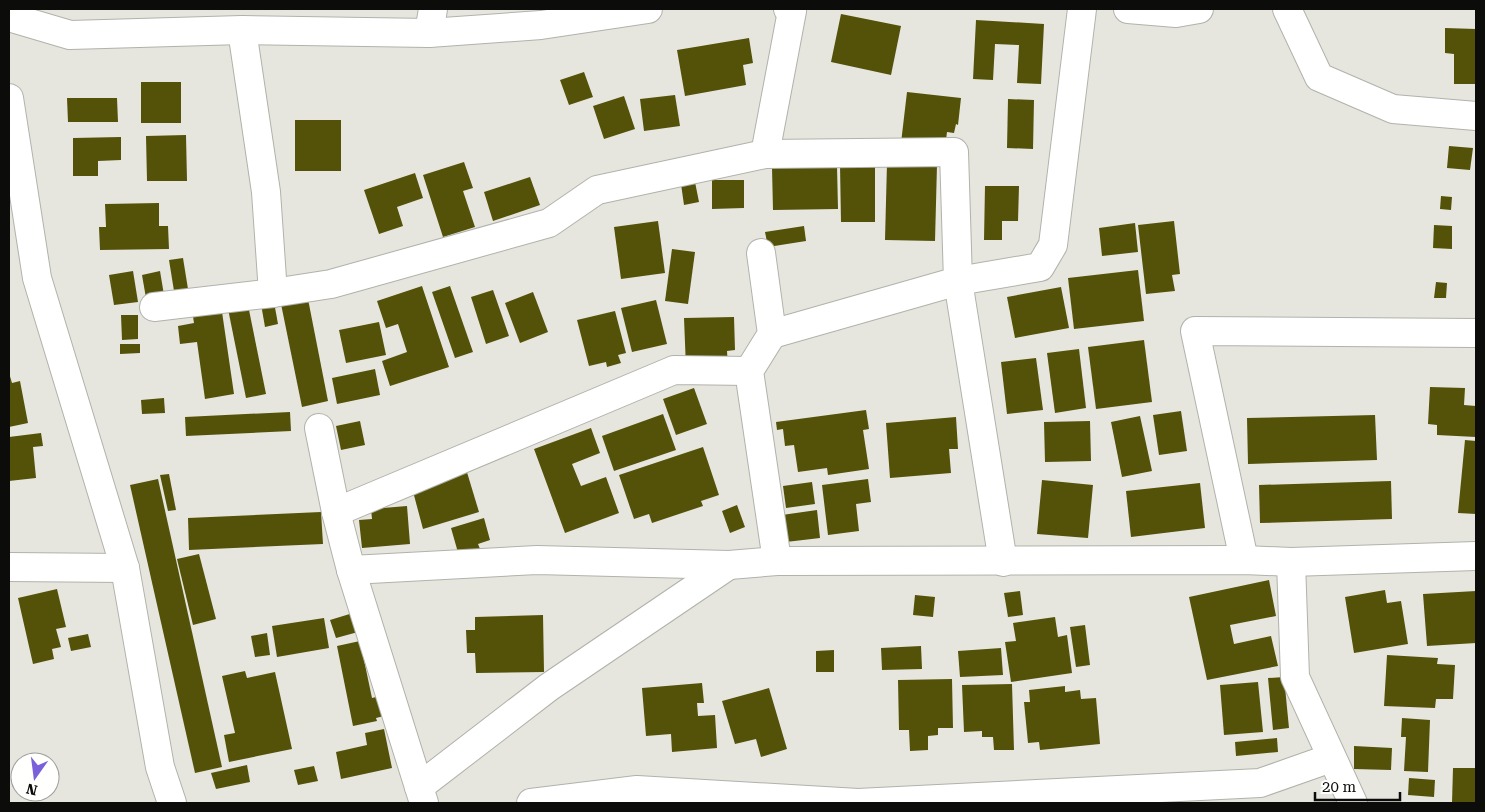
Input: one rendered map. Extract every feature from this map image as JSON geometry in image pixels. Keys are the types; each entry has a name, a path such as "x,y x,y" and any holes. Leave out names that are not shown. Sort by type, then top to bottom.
{"street":[{"path":"9,17 70,35 242,30 431,21 541,25 648,9"},
{"path":"765,154 791,9"},
{"path":"772,334 958,281 1040,267 1053,245 1082,9"},
{"path":"1128,9 1176,12 1199,9"},
{"path":"1287,9 1319,77 1393,109 1476,116"},
{"path":"242,30 266,192 273,293"},
{"path":"9,98 37,278 126,568 160,767 172,803"},
{"path":"154,306 273,293 331,284 550,223 597,190 765,154 954,152 958,281 1003,562"},
{"path":"761,253 772,334 749,371 777,561"},
{"path":"1244,560 1195,331 1476,333"},
{"path":"336,512 674,370 749,371"},
{"path":"319,428 336,512 351,570 421,795 549,687 730,565"},
{"path":"351,570 538,560 730,565 777,561 1244,560 1291,562 1476,556"},
{"path":"1291,562 1295,677 1353,803"},
{"path":"9,567 126,568"},
{"path":"531,803 637,790 858,802 1162,796 1260,783 1331,758"}],"building":[{"path":"841,14 901,26 891,75 831,62"},
{"path":"976,20 1044,24 1041,84 1017,83 1019,45 995,44 993,80 973,79"},
{"path":"1445,28 1476,29 1476,84 1454,84 1454,54 1445,53"},
{"path":"749,38 753,63 743,65 746,85 685,96 677,50"},
{"path":"584,72 593,97 569,105 560,80"},
{"path":"141,82 181,82 181,123 141,123"},
{"path":"907,92 961,98 958,125 956,124 954,133 947,132 945,148 901,143"},
{"path":"675,95 680,126 644,131 640,99"},
{"path":"624,96 635,129 604,139 593,106"},
{"path":"67,98 117,98 118,122 68,122"},
{"path":"1008,99 1034,100 1033,149 1007,148"},
{"path":"295,120 341,120 341,171 295,171"},
{"path":"186,135 187,181 147,181 146,136"},
{"path":"121,137 121,160 98,161 98,176 73,176 73,138"},
{"path":"1449,146 1473,148 1470,170 1447,168"},
{"path":"464,162 473,188 463,191 475,227 443,237 423,175"},
{"path":"887,163 937,165 935,241 885,240"},
{"path":"840,165 875,165 875,222 841,222"},
{"path":"837,166 838,209 773,210 772,168"},
{"path":"415,173 423,198 397,207 403,226 379,234 364,190"},
{"path":"530,177 540,205 493,221 484,192"},
{"path":"712,180 744,180 744,208 712,209"},
{"path":"695,182 699,202 684,205 681,184"},
{"path":"985,186 1019,186 1018,221 1002,221 1002,240 984,240"},
{"path":"1441,196 1452,197 1451,210 1440,209"},
{"path":"159,203 159,226 168,226 169,249 100,250 99,227 106,227 105,204"},
{"path":"658,221 665,273 621,279 614,227"},
{"path":"1174,221 1180,274 1172,275 1175,291 1146,294 1138,225"},
{"path":"1135,223 1138,252 1102,256 1099,228"},
{"path":"1434,225 1452,226 1452,249 1433,248"},
{"path":"804,226 806,241 768,247 765,232"},
{"path":"672,249 695,252 688,304 665,301"},
{"path":"183,258 188,289 174,291 169,260"},
{"path":"1138,270 1144,321 1074,329 1068,278"},
{"path":"133,271 138,302 114,305 109,275"},
{"path":"160,271 164,295 146,298 142,275"},
{"path":"1436,282 1447,283 1446,298 1434,298"},
{"path":"422,286 449,367 390,386 382,361 407,352 398,324 386,328 377,301"},
{"path":"450,286 473,352 455,358 432,292"},
{"path":"1061,287 1069,328 1015,338 1007,297"},
{"path":"493,290 509,336 486,344 471,297"},
{"path":"533,292 548,332 520,343 505,303"},
{"path":"307,294 328,401 302,407 280,299"},
{"path":"247,300 266,394 246,398 227,304"},
{"path":"656,300 667,344 632,352 621,308"},
{"path":"274,302 278,324 265,327 261,304"},
{"path":"221,305 234,394 205,399 197,342 180,344 178,326 194,323 192,310"},
{"path":"615,311 626,353 618,355 621,363 607,367 606,362 589,366 577,320"},
{"path":"121,315 138,315 138,339 122,340"},
{"path":"734,317 735,350 727,351 728,367 686,368 684,318"},
{"path":"379,322 386,355 346,363 339,330"},
{"path":"1144,340 1152,402 1096,409 1088,347"},
{"path":"120,344 140,344 140,353 120,354"},
{"path":"1079,349 1086,408 1055,413 1047,353"},
{"path":"1036,358 1043,410 1007,414 1001,362"},
{"path":"375,369 380,395 337,404 332,378"},
{"path":"9,373 12,383 20,381 28,423 9,427"},
{"path":"1430,387 1465,388 1464,405 1476,406 1476,437 1437,435 1437,425 1428,424"},
{"path":"694,388 707,424 676,435 663,399"},
{"path":"164,398 165,413 142,414 141,400"},
{"path":"866,410 869,429 863,430 869,469 828,475 827,468 798,472 794,445 785,446 783,429 777,430 776,422"},
{"path":"1181,411 1187,451 1159,455 1153,415"},
{"path":"290,412 291,431 186,436 185,417"},
{"path":"663,414 676,450 614,471 602,436"},
{"path":"1375,415 1377,460 1248,464 1247,418"},
{"path":"1140,416 1152,471 1122,477 1111,422"},
{"path":"956,417 958,449 949,449 951,473 890,478 886,423"},
{"path":"360,421 365,445 341,450 336,426"},
{"path":"1090,421 1091,461 1045,462 1044,422"},
{"path":"591,428 600,453 572,464 581,486 606,477 619,513 565,533 534,449"},
{"path":"41,433 43,446 33,447 36,478 9,481 9,437"},
{"path":"1465,440 1476,441 1476,514 1458,513"},
{"path":"703,447 719,495 701,501 703,506 652,523 649,514 634,519 619,475"},
{"path":"466,469 479,512 423,529 411,484"},
{"path":"169,474 176,510 168,511 160,475"},
{"path":"158,479 222,767 195,773 130,485"},
{"path":"868,479 871,502 856,504 859,531 828,535 822,485"},
{"path":"1042,480 1093,485 1088,538 1037,534"},
{"path":"1391,481 1392,519 1260,523 1259,485"},
{"path":"812,482 815,504 786,508 783,486"},
{"path":"1200,483 1205,528 1131,537 1126,491"},
{"path":"737,505 745,527 730,533 722,511"},
{"path":"407,506 410,544 362,548 359,520 372,519 371,509"},
{"path":"817,510 820,538 786,542 782,515"},
{"path":"321,512 323,544 189,550 188,518"},
{"path":"484,518 490,540 478,544 480,549 459,556 451,528"},
{"path":"199,554 216,619 193,625 177,559"},
{"path":"1269,580 1276,616 1230,625 1234,644 1271,636 1278,666 1207,680 1189,597"},
{"path":"57,589 66,627 56,629 61,647 52,649 54,659 33,664 18,598"},
{"path":"1385,590 1387,603 1401,601 1408,644 1354,653 1345,597"},
{"path":"1020,591 1023,615 1008,617 1004,593"},
{"path":"1476,591 1476,643 1427,646 1423,594"},
{"path":"915,595 935,597 933,617 913,615"},
{"path":"353,613 358,632 336,638 330,620"},
{"path":"543,615 544,672 476,673 475,653 467,653 466,630 475,630 475,617"},
{"path":"1055,617 1058,637 1067,635 1072,673 1011,682 1005,642 1016,641 1013,623"},
{"path":"324,618 329,648 277,657 272,626"},
{"path":"1085,625 1090,665 1076,667 1070,627"},
{"path":"267,633 270,655 255,657 251,636"},
{"path":"88,634 91,647 71,651 68,638"},
{"path":"360,641 372,698 380,696 384,716 376,718 377,721 353,726 337,646"},
{"path":"921,646 922,669 882,670 881,648"},
{"path":"1001,648 1003,675 960,677 958,651"},
{"path":"834,650 834,672 816,672 816,651"},
{"path":"1387,655 1438,658 1437,664 1455,665 1453,699 1436,699 1435,708 1384,706"},
{"path":"245,671 247,678 275,672 292,749 229,762 224,735 235,733 222,676"},
{"path":"1284,677 1289,728 1273,730 1268,678"},
{"path":"952,679 953,728 938,728 938,735 928,736 928,750 910,751 909,730 899,730 898,680"},
{"path":"1258,682 1263,732 1224,735 1220,685"},
{"path":"702,683 704,703 697,703 698,716 715,715 717,748 672,752 671,734 646,736 642,688"},
{"path":"1012,684 1014,750 994,750 993,737 982,737 982,731 964,732 962,685"},
{"path":"1065,686 1065,692 1080,690 1081,699 1096,698 1100,744 1040,750 1039,742 1028,743 1024,702 1030,702 1029,690"},
{"path":"769,688 787,749 761,757 756,739 735,744 722,701"},
{"path":"1402,718 1430,720 1428,772 1404,771 1406,737 1401,737"},
{"path":"384,729 392,768 341,779 336,752 367,745 365,733"},
{"path":"1277,738 1278,752 1236,756 1235,742"},
{"path":"1354,746 1392,748 1391,770 1354,769"},
{"path":"247,765 250,782 216,789 211,773"},
{"path":"314,766 318,781 298,785 294,770"},
{"path":"1453,768 1476,768 1476,803 1452,803"},
{"path":"1409,778 1435,780 1434,797 1408,795"}]}
